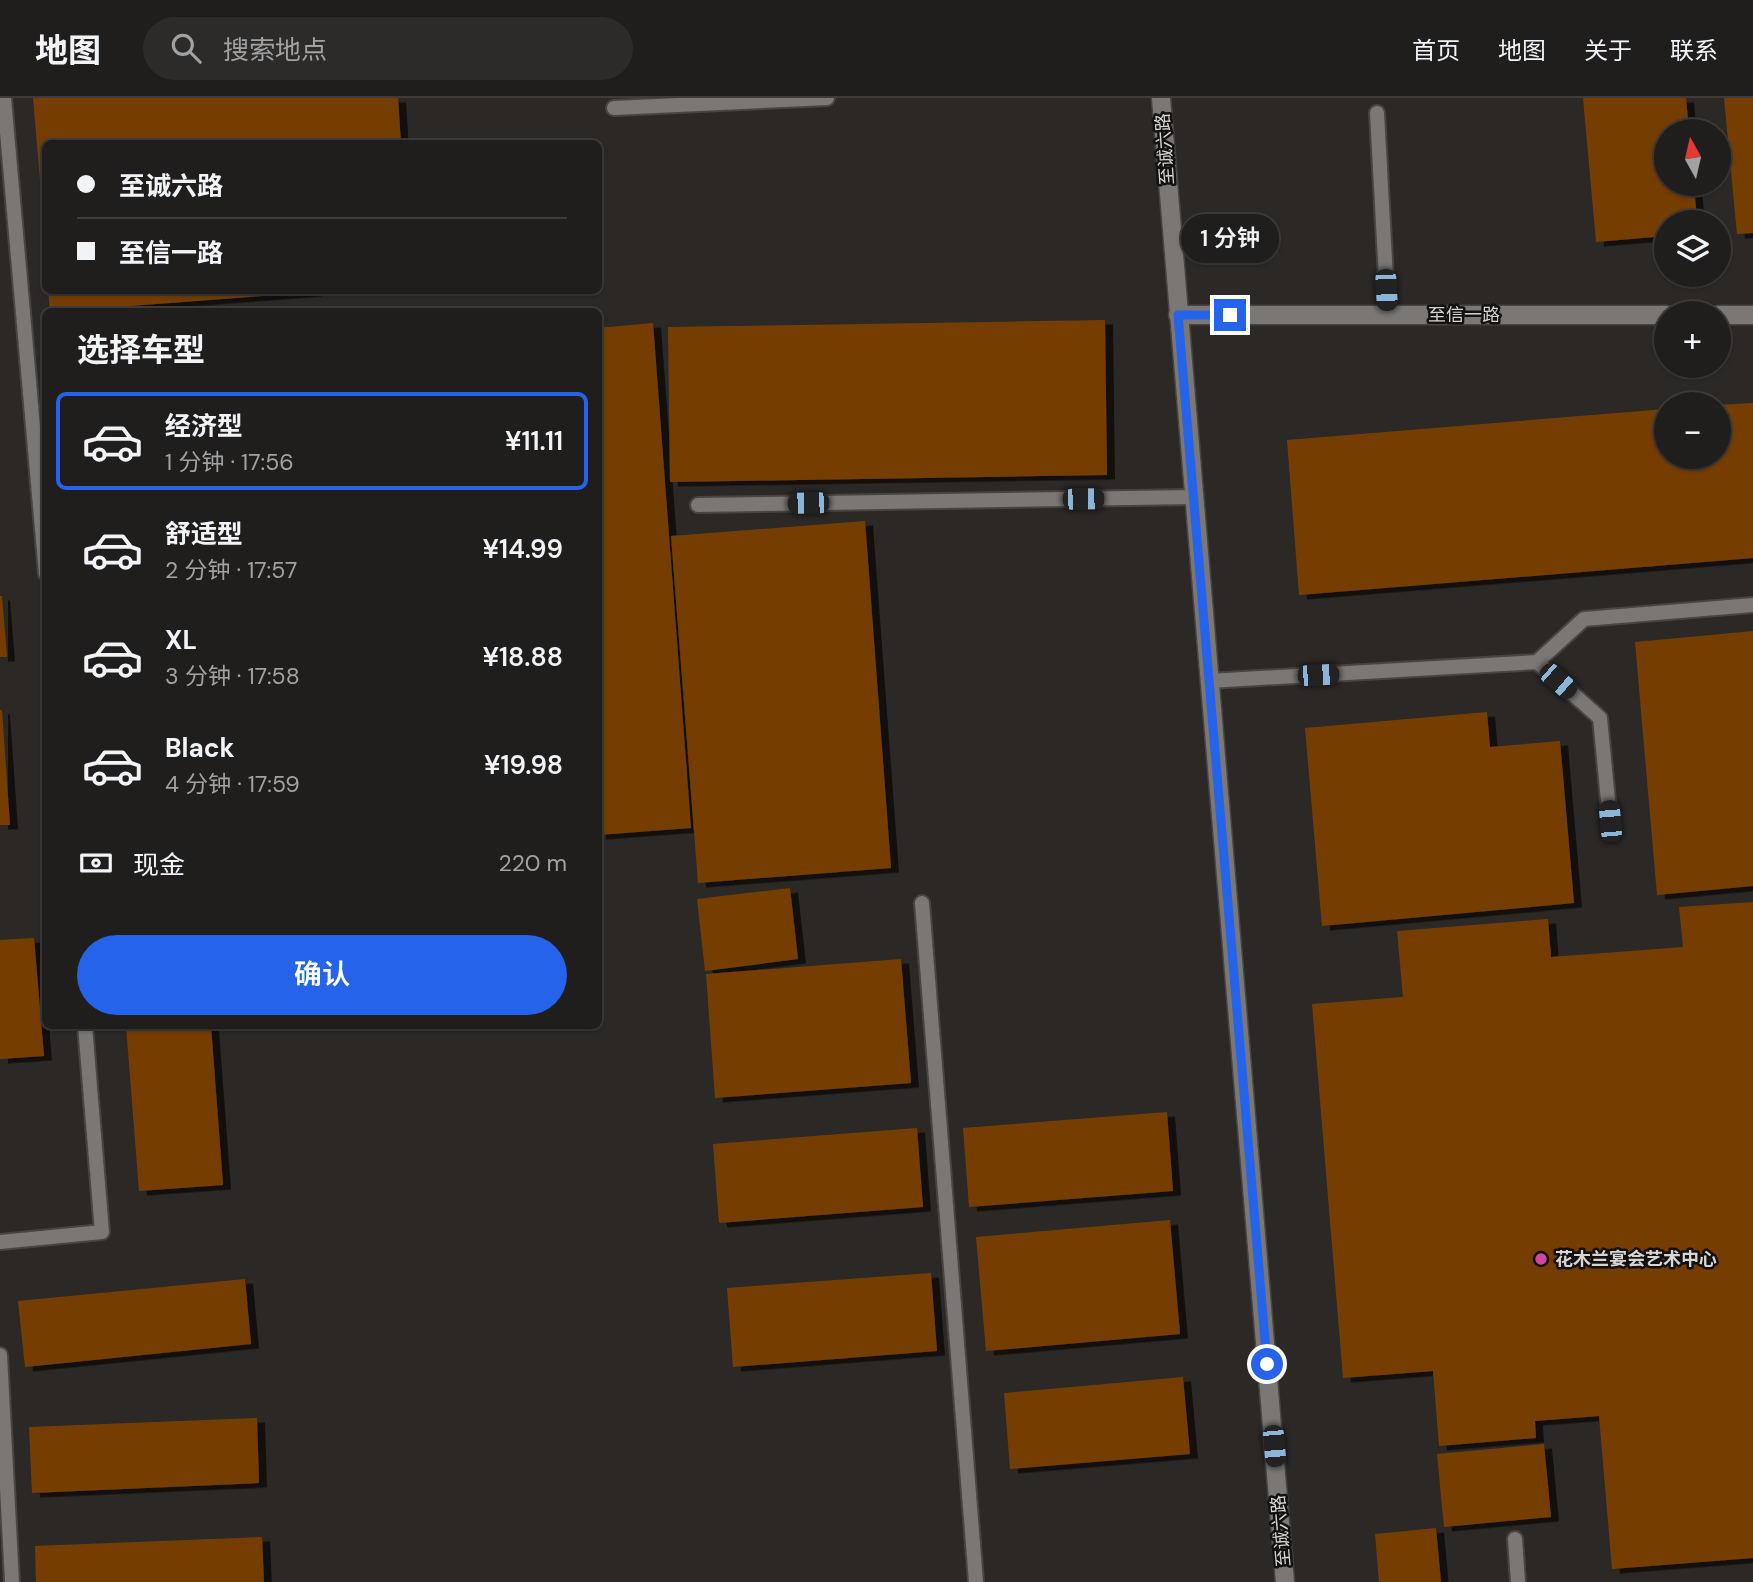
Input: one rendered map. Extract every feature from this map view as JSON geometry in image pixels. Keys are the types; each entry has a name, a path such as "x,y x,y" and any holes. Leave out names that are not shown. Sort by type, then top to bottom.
{"main road":[{"name":"至诚六路","path":"1161,98 1285,1582"},
{"name":"至信一路","path":"1178,315 1654,315"},
{"path":"1731,315 1753,315"}],"lane":[{"path":"4,98 42,529"},
{"path":"614,108 827,98"},
{"path":"1377,113 1388,315"},
{"path":"698,505 1193,497"},
{"path":"1209,681 1537,662 1584,619 1753,605"},
{"path":"1537,662 1600,718 1610,821"},
{"path":"922,903 976,1582"},
{"path":"0,1242 103,1232 85,1029"},
{"path":"0,1354 12,1582"},
{"path":"1515,1539 1518,1582"}],"building":[{"path":"33,98 398,98 401,140 42,140 42,204"},
{"path":"1583,98 1686,98 1688,119 1654,119 1654,196 1695,196 1696,210 1654,210 1654,237 1596,242"},
{"path":"1724,98 1753,98 1753,233 1737,234 1731,171 1731,119 1726,119"},
{"path":"48,294 288,294 103,308 50,308"},
{"path":"1105,320 1107,475 670,482 668,327"},
{"path":"653,323 691,828 602,835 602,328"},
{"path":"1753,403 1753,558 1299,595 1287,440 1654,410 1654,469 1731,469 1731,404"},
{"path":"865,521 891,868 698,883 671,536"},
{"path":"2,596 7,657 0,657"},
{"path":"1753,631 1753,886 1657,895 1635,642"},
{"path":"2,710 10,825 0,825"},
{"path":"1487,712 1490,747 1560,741 1574,903 1322,926 1305,728"},
{"path":"790,888 798,959 705,971 697,899"},
{"name":"花木兰宴会艺术中心","path":"1753,902 1753,1558 1612,1569 1599,1416 1535,1421 1536,1438 1439,1446 1433,1371 1343,1378 1312,1004 1403,997 1397,931 1548,919 1551,957 1683,947 1679,907"},
{"path":"34,938 44,1056 0,1059 0,940"},
{"path":"901,959 911,1083 715,1098 706,974"},
{"path":"126,1029 211,1029 223,1185 139,1191"},
{"path":"1167,1112 1173,1191 969,1207 963,1128"},
{"path":"917,1128 923,1207 719,1223 713,1144"},
{"path":"1170,1220 1180,1334 986,1351 976,1237"},
{"path":"931,1273 937,1351 733,1367 727,1288"},
{"path":"245,1279 251,1344 25,1367 18,1301"},
{"path":"1183,1377 1190,1454 1010,1469 1004,1393"},
{"path":"257,1418 259,1483 32,1493 29,1427"},
{"path":"1544,1444 1551,1517 1444,1527 1437,1454"},
{"path":"1436,1528 1441,1582 1379,1582 1375,1534"},
{"path":"262,1537 264,1582 36,1582 35,1546"}],"place":[{"name":"花木兰宴会艺术中心","path":"1541,1259"}],"route":[{"path":"1230,315 1178,315 1267,1364"}]}
